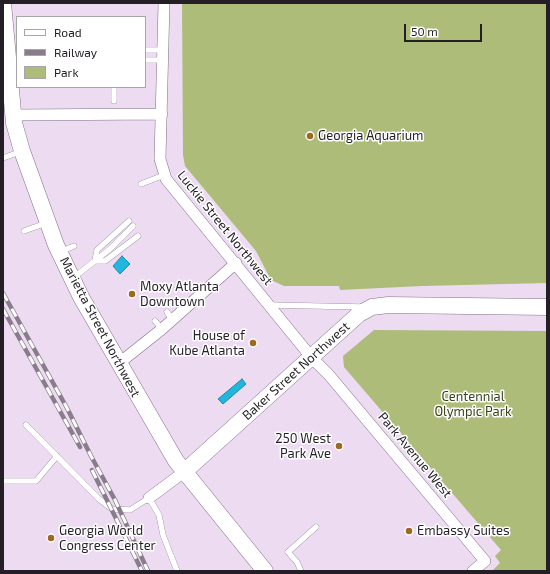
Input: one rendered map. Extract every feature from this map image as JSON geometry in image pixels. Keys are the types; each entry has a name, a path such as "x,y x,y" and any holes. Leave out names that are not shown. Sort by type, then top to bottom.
{"main road":[{"name":"Marietta Street Northwest","path":"3,3 5,50 13,115 22,151 48,222 67,249 72,278 118,364 184,472 265,571"},
{"name":"Baker Street Northwest","path":"184,472 359,314 372,308 388,305 547,307"}],"street":[{"name":"Luckie Street Northwest","path":"164,3 160,159 164,175 172,188 270,304 312,358"},
{"path":"13,115 162,114"},
{"path":"118,364 158,325 236,263"},
{"name":"Park Avenue West","path":"312,358 329,375 485,561 473,571"},
{"name":"Baker Street Northwest","path":"149,498 184,472"}],"lane":[{"path":"146,50 163,55"},
{"path":"146,60 163,55"},
{"path":"114,88 114,101"},
{"path":"3,158 22,151"},
{"path":"141,184 164,175"},
{"path":"95,261 97,250 129,221"},
{"path":"24,231 48,222"},
{"path":"116,247 134,226"},
{"path":"72,278 116,247 138,236"},
{"path":"270,304 372,308"},
{"path":"26,425 99,499 112,509 130,510 149,498 159,515 163,535 177,571"},
{"path":"3,481 36,481 58,456"},
{"path":"301,571 288,552 316,527"}],"green space":[{"name":"Georgia Aquarium","path":"182,3 547,3 547,283 422,286 340,290 339,286 284,286 271,280 256,251 185,166 183,155"},
{"name":"Centennial Olympic Park","path":"374,330 547,331 547,571 492,571 500,563 495,556 501,550 344,367 343,356"}],"water":[{"path":"122,256 130,264 120,274 113,266"},
{"path":"242,379 246,384 223,404 218,399"}],"railway":[{"path":"3,293 67,408 115,500 148,571"},
{"path":"3,309 80,447"},
{"path":"92,470 142,571"}],"place":[{"name":"Georgia Aquarium","path":"310,136"},
{"name":"Moxy Atlanta Downtown","path":"132,294"},
{"name":"House of Kube Atlanta","path":"253,343"},
{"name":"250 West Park Ave","path":"339,446"},
{"name":"Embassy Suites","path":"409,531"},
{"name":"Georgia World Congress Center","path":"51,538"}]}
